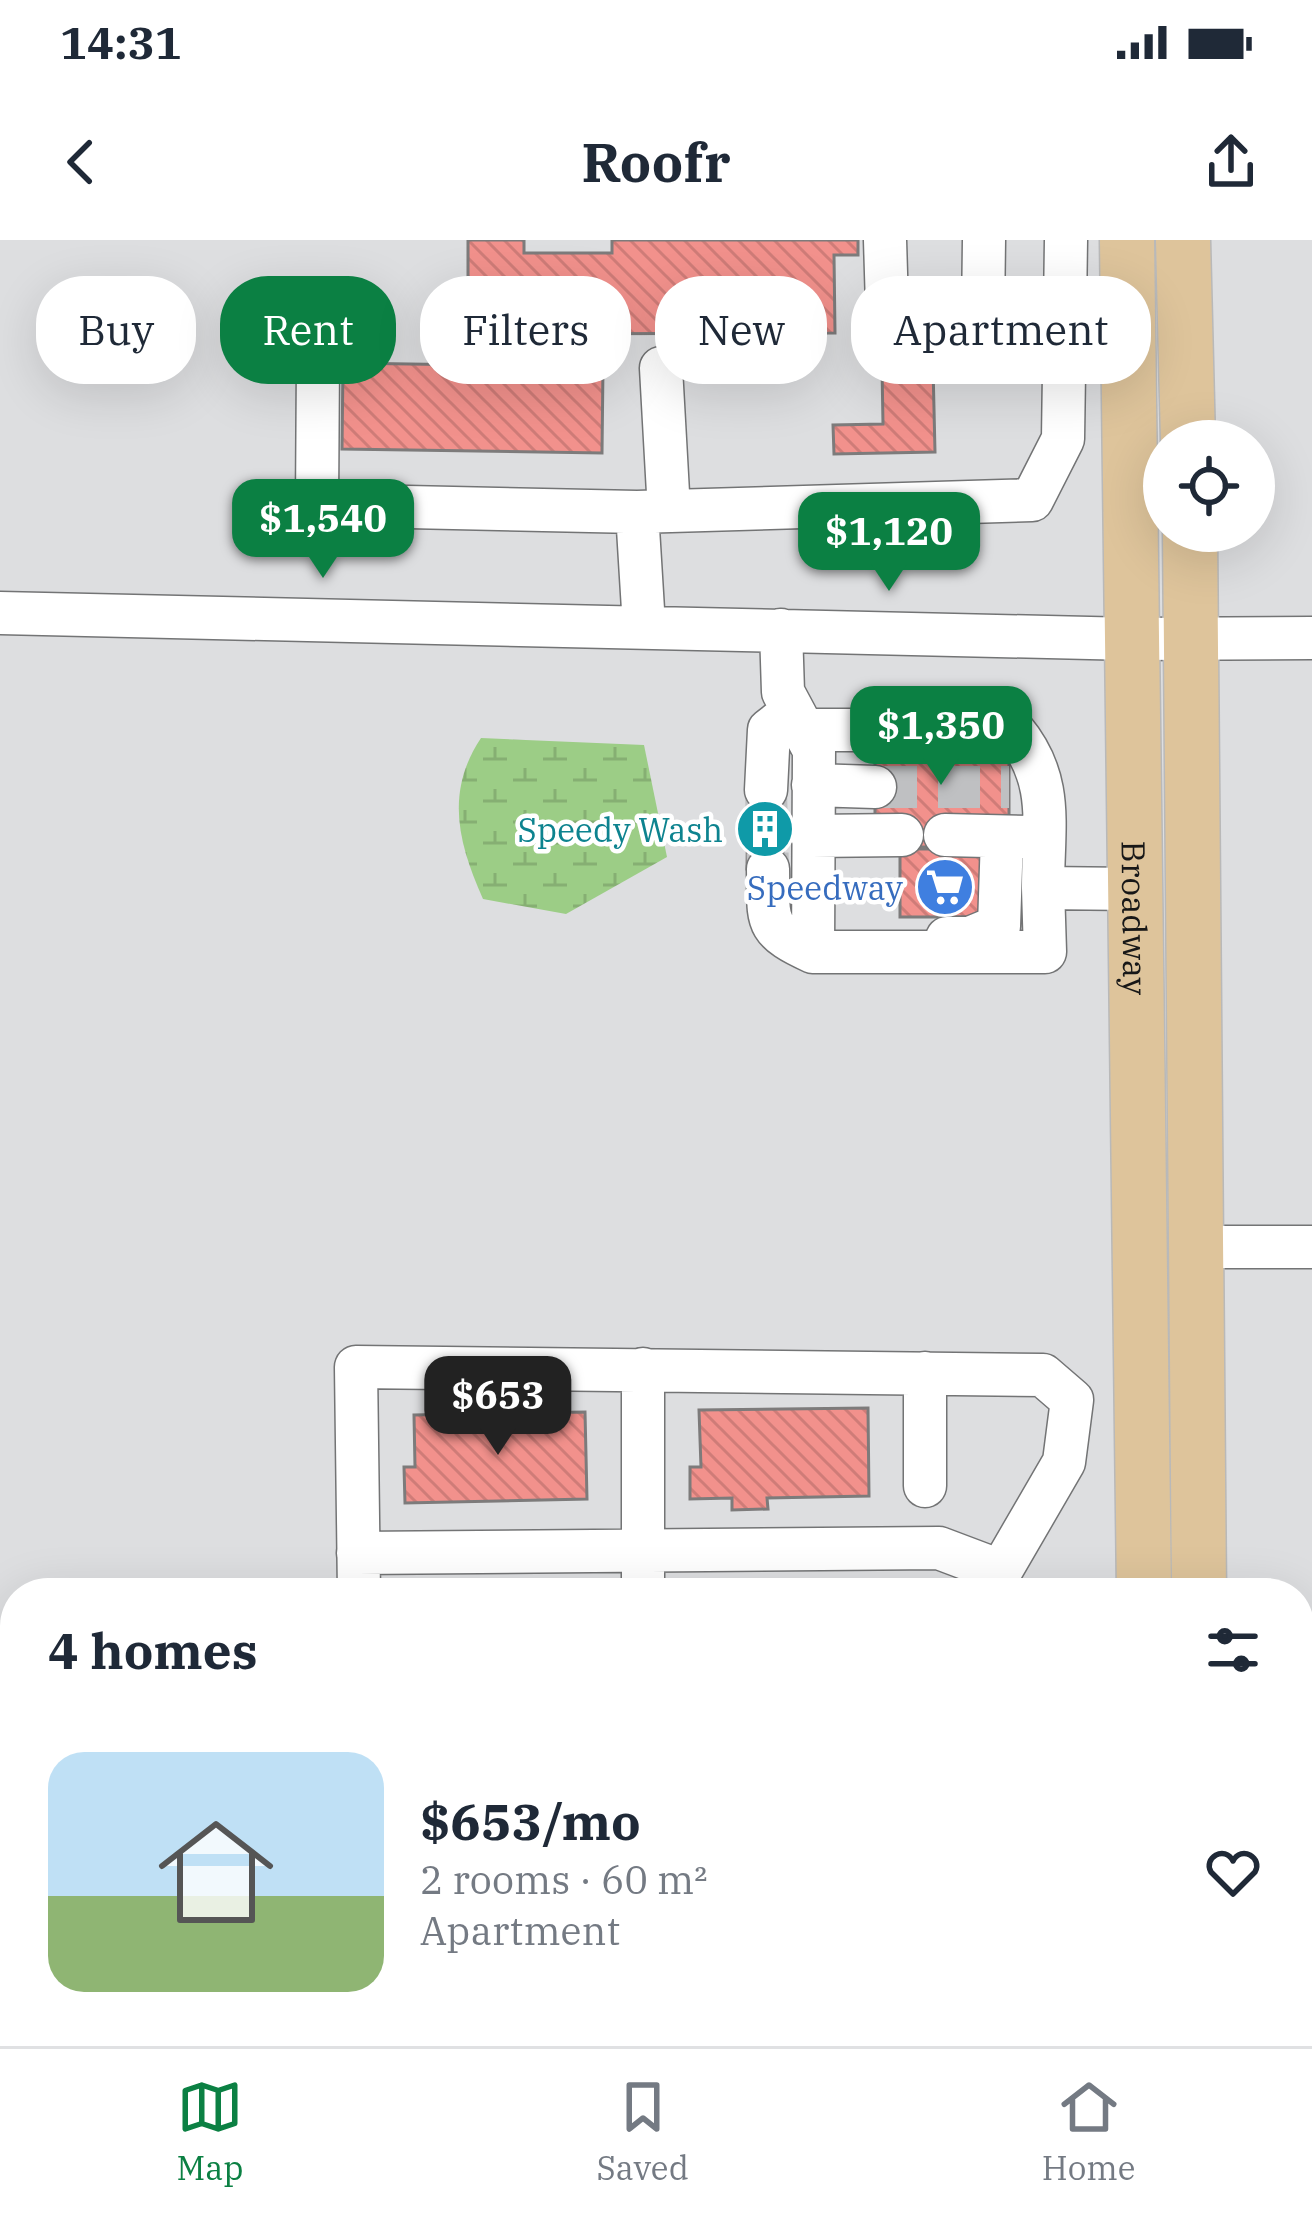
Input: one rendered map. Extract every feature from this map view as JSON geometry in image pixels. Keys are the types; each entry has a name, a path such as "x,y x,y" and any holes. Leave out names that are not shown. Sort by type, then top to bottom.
{"main road":[{"name":"Broadway","path":"1127,240 1144,1578"},
{"path":"1183,240 1187,420"},
{"name":"Broadway","path":"1190,552 1198,1578"}],"street":[{"path":"885,240 886,276"},
{"path":"983,276 984,240"},
{"path":"318,384 317,505 653,511 1032,500 1063,439 1066,240"},
{"path":"644,626 660,384"},
{"path":"0,614 1132,639 1312,638"},
{"path":"781,630 783,692 814,750 813,952"},
{"path":"766,790 769,730 798,721 1013,730 1032,750 1023,837 999,926 970,938 887,936 868,952"},
{"path":"813,785 875,787"},
{"path":"812,836 902,835"},
{"path":"945,835 1023,837"},
{"path":"768,869 769,925 778,937 813,952 1045,952 1043,888 1023,837"},
{"path":"1043,888 1135,889"},
{"path":"1196,1247 1312,1246"},
{"path":"988,1578 939,1548 643,1549 359,1573 356,1367 1043,1375 1072,1400 1064,1462 996,1578"},
{"path":"643,1369 643,1578"},
{"path":"926,1373 926,1486"}],"green space":[{"path":"481,738 644,745 667,857 566,914 483,899 467,858 459,818 463,778"}],"building":[{"path":"468,240 524,240 524,253 612,253 612,240 858,240 858,255 834,255 835,333 827,333 827,276 655,276 655,333 631,334 631,276 468,276"},
{"path":"396,364 420,364 420,384 603,384 602,453 342,449 343,384 396,384"},
{"path":"882,384 933,384 935,452 834,454 833,425 883,424"},
{"name":"Speedway","path":"1009,735 1009,818 945,849 902,849 875,818 875,736"},
{"name":"Speedy Wash","path":"748,790 783,790 783,869 747,869"},
{"name":"Speedway","path":"900,847 984,847 990,917 900,917"},
{"path":"868,1408 869,1496 767,1498 768,1509 732,1510 732,1498 690,1499 690,1467 701,1467 699,1410"},
{"path":"585,1412 587,1499 405,1503 404,1467 415,1467 414,1415"}],"tunnel":[{"path":"875,787 1009,787"},
{"path":"766,790 768,869"}],"place":[{"name":"Speedy Wash","path":"765,829"},
{"name":"Speedway","path":"945,887"}]}
